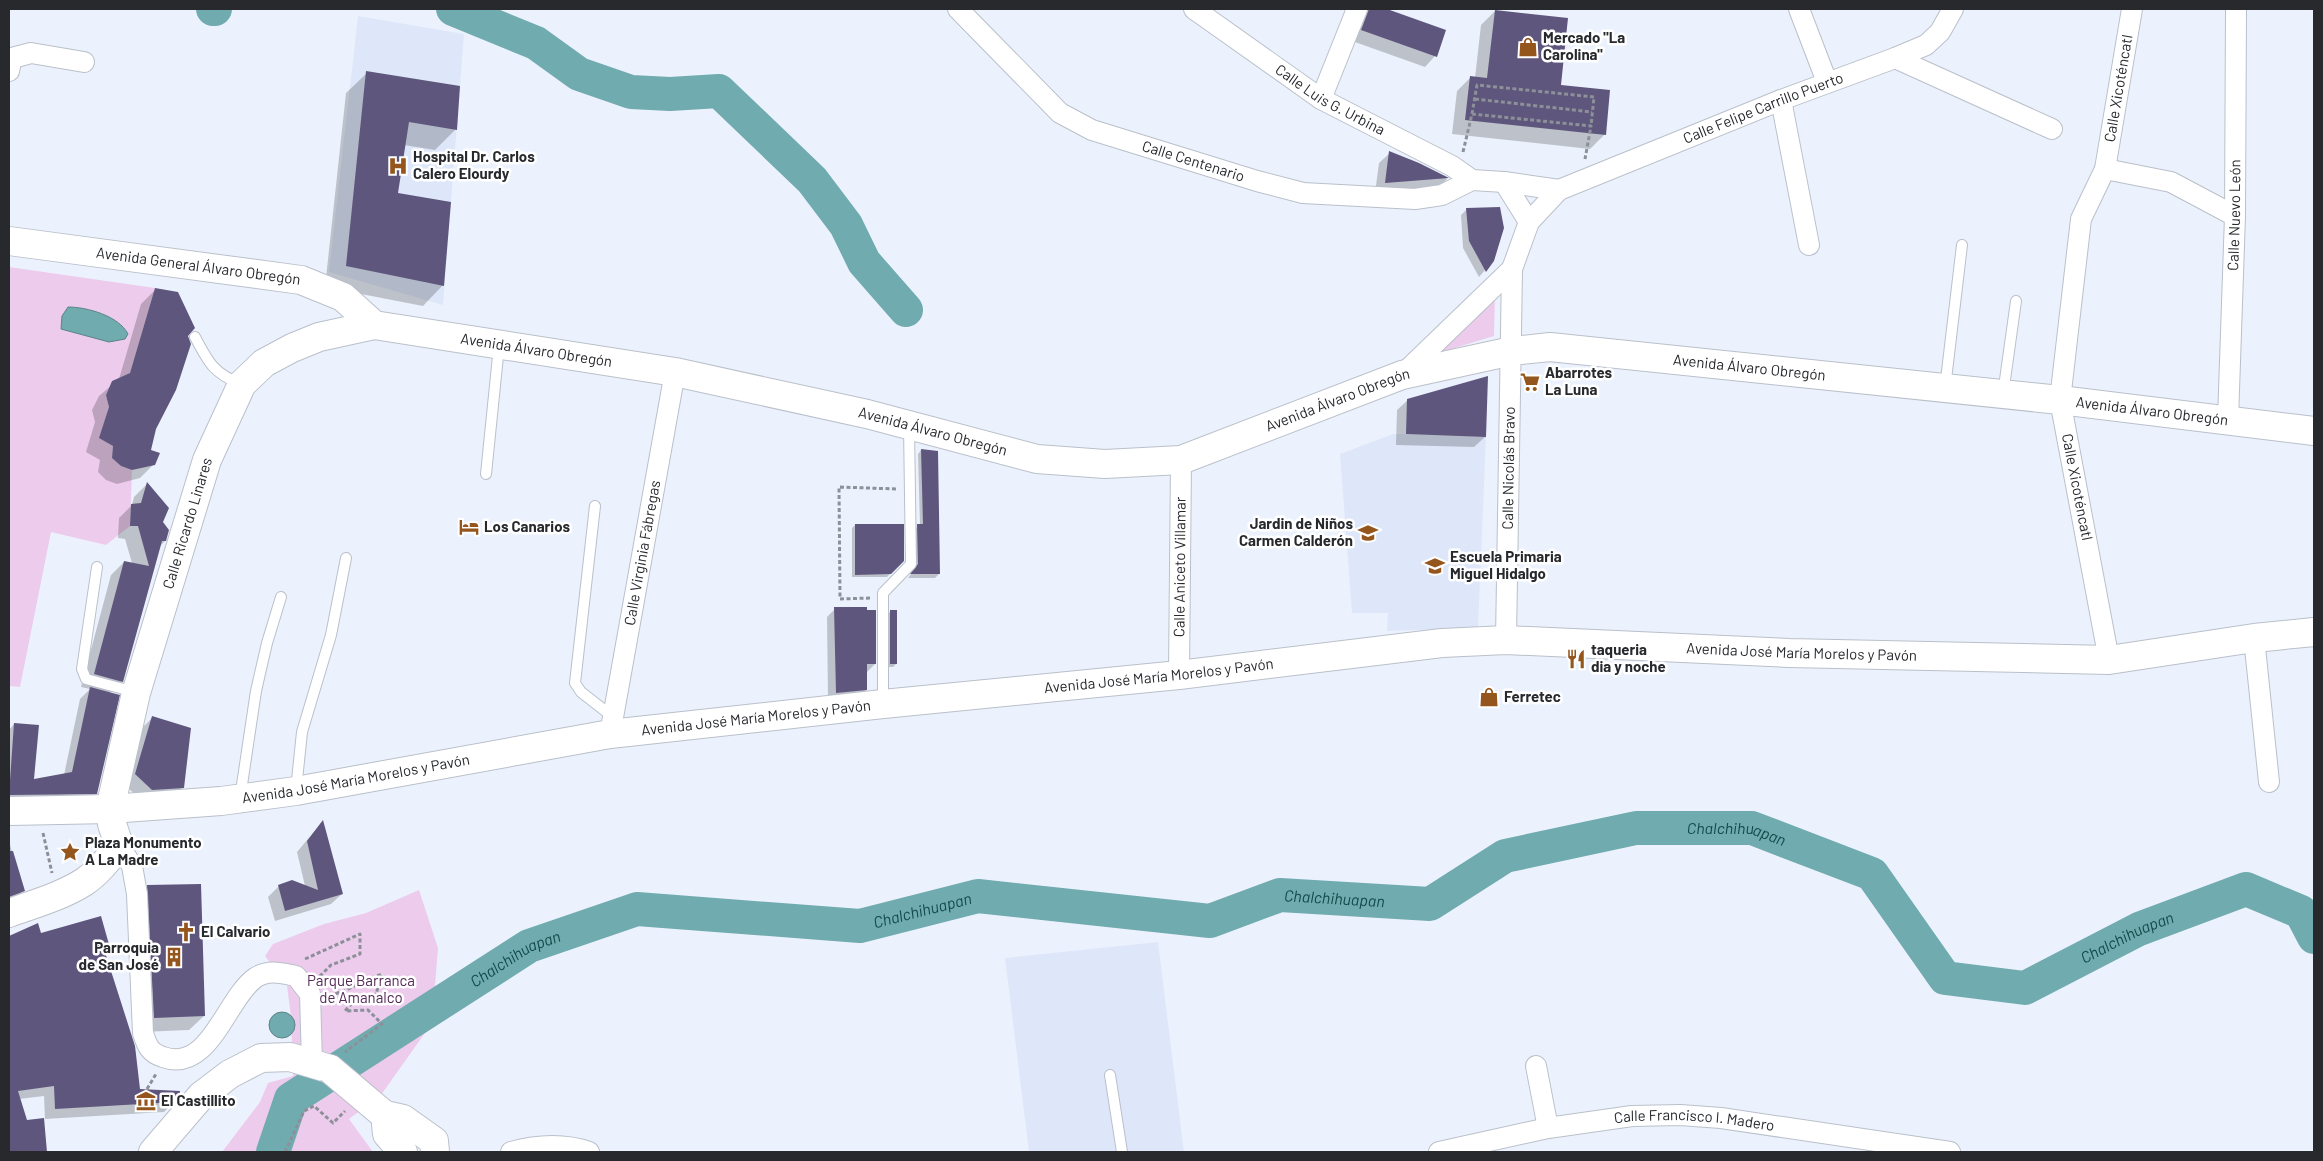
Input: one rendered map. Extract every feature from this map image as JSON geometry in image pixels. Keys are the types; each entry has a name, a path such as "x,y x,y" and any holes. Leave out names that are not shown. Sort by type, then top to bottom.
{"main road":[{"name":"Avenida General Álvaro Obregón","path":"9,241 301,280 343,297 374,325"},
{"name":"Avenida Álvaro Obregón","path":"374,325 675,372 909,426 1037,460 1105,464 1182,460 1402,376 1512,351 1550,347 2060,400 2314,431"},
{"name":"Calle Ricardo Linares","path":"110,809 136,693 207,460 242,384 264,363 292,348 319,337 374,325"},
{"name":"Avenida José María Morelos y Pavón","path":"9,811 110,809 240,798 296,791 611,725 883,704 1179,675 1442,643 1506,640 1789,653 2109,660 2254,638 2314,632"},
{"path":"9,913 58,894 85,881 104,864 119,845 112,824 110,809"},
{"path":"153,1152 201,1096 230,1074 261,1058 290,1057 330,1062 383,1114 403,1119 434,1141 435,1152"},
{"path":"383,1114 387,1134 403,1152"}],"street":[{"name":"Calle Centenario","path":"959,9 1060,113 1092,130 1257,181 1303,193 1415,199 1442,195 1472,180"},
{"name":"Calle Luis G. Urbina","path":"1194,9 1321,99 1452,166 1472,180"},
{"path":"1321,99 1357,9"},
{"path":"1799,9 1828,82"},
{"name":"Calle Felipe Carrillo Puerto","path":"1559,190 1781,100 1895,58 1926,44 1940,32 1953,9"},
{"name":"Calle Xicoténcatl","path":"2109,660 2060,400 2081,219 2105,169 2132,9"},
{"name":"Calle Nuevo León","path":"2228,420 2234,216 2236,9"},
{"path":"9,71 12,58 31,53 84,62"},
{"path":"1895,58 2052,128"},
{"path":"1781,100 1809,245"},
{"path":"2105,169 2171,182 2234,216"},
{"path":"1472,180 1504,182 1559,190"},
{"path":"1504,182 1529,222"},
{"name":"Calle Nicolás Bravo","path":"1506,640 1512,269 1529,222 1559,190"},
{"path":"1402,376 1512,269"},
{"name":"Calle Virginia Fábregas","path":"611,725 675,372"},
{"name":"Calle Aniceto Villamar","path":"1179,675 1182,460"},
{"path":"2254,638 2269,782"},
{"path":"119,845 132,866 137,894 143,1032 146,1043 152,1053 168,1059 186,1058 203,1048 238,997 256,978 272,971 296,976 310,994 330,1062"},
{"path":"1536,1066 1548,1128"},
{"name":"Calle Francisco I. Madero","path":"1439,1152 1486,1147 1548,1128 1632,1116 1680,1115 1721,1118 1950,1152"},
{"path":"511,1152 536,1145 577,1148 589,1152"}],"lane":[{"path":"1945,388 1962,245"},
{"path":"2003,394 2016,301"},
{"path":"196,337 208,362 226,378 242,384"},
{"path":"486,474 499,345"},
{"path":"883,704 883,594 911,564 909,426"},
{"path":"595,506 575,683 611,725"},
{"path":"296,791 302,732 331,636 346,558"},
{"path":"97,567 82,668 86,679 136,693"},
{"path":"240,798 256,691 267,643 281,597"},
{"path":"1110,1075 1122,1152"}],"path":[{"path":"1462,157 1477,85 1594,97 1585,163"},
{"path":"1475,99 1592,112"},
{"path":"1472,114 1591,126"},
{"path":"870,604 870,598 840,599 839,487 910,489"},
{"path":"38,810 58,894"},
{"path":"277,972 360,934 360,954 330,965 314,981"},
{"path":"327,996 342,993 365,979 382,974 376,994 355,1000 345,1010 368,1010 382,1024 330,1062"},
{"path":"285,1152 304,1111 314,1106 333,1123 351,1104"}],"shaded area":[{"name":"Hospital Dr. Carlos Calero Elourdy","path":"358,16 464,34 443,305 329,272"},
{"name":"Escuela Primaria Miguel Hidalgo","path":"1393,434 1486,437 1478,628 1387,631 1388,613 1352,613 1340,454"},
{"path":"1158,942 1184,1152 1029,1152 1005,958"}],"green space":[{"path":"9,267 155,288 130,373 112,381 106,394 109,407 100,437 113,446 112,458 121,466 132,470 130,526 106,545 51,532 20,687 9,686"},
{"path":"1495,294 1494,336 1435,354"},
{"name":"Parque Barranca de Amanalco","path":"419,890 438,948 432,1023 381,1095 349,1119 373,1152 222,1152 260,1102 268,1083 293,1076 291,1017 286,978 277,972 265,956 273,944 324,924 366,913"}],"water":[{"path":"68,307 76,307 102,314 118,322 128,334 125,339 109,342 61,329 62,316"},
{"path":"282,1012 291,1016 295,1025 291,1034 282,1038 273,1034 269,1025 273,1016"}],"building":[{"path":"1369,9 1387,9 1446,30 1437,57 1361,30"},
{"name":"Mercado \"La Carolina\"","path":"1495,10 1568,18 1561,85 1610,90 1606,135 1465,120 1470,76 1487,78"},
{"path":"366,71 460,86 457,130 409,122 398,193 451,202 444,286 346,266"},
{"path":"1389,151 1419,163 1449,178 1385,183"},
{"path":"1500,207 1504,228 1494,261 1486,272 1469,241 1466,208"},
{"path":"155,288 178,292 195,328 188,336 191,344 176,390 156,429 151,450 160,453 155,465 132,470 121,466 112,458 113,446 99,438 109,407 106,395 112,381 130,373"},
{"path":"1488,376 1486,437 1406,434 1407,399"},
{"path":"921,449 938,451 940,574 910,574 918,564 917,524 923,524"},
{"path":"147,482 169,508 163,522 169,530 166,541 162,541 123,682 94,674 124,561 149,566 138,526 130,526 131,504 141,503"},
{"path":"855,524 904,524 904,561 891,574 855,575"},
{"path":"834,607 867,607 867,610 876,610 876,664 867,664 867,690 836,693"},
{"path":"890,610 897,610 897,664 890,664"},
{"path":"90,687 120,695 97,794 9,795 14,723 39,725 34,779 72,772"},
{"path":"152,716 191,728 184,788 152,790 135,774"},
{"path":"323,820 343,894 285,911 278,885 292,880 318,890 307,841"},
{"path":"9,851 13,851 25,891 9,897"},
{"name":"Parroquia de San José","path":"201,884 205,1016 154,1018 147,885"},
{"path":"101,916 110,948 104,949 135,1046 140,1089 180,1091 180,1096 176,1102 55,1109 54,1086 18,1091 27,1120 44,1118 47,1152 9,1152 9,936 38,923 41,933"}],"waterway":[{"path":"453,9 536,43 579,74 631,92 670,94 719,91 812,180 846,225 864,262 906,310"},
{"name":"Chalchihuapan","path":"273,1152 291,1099 529,946 637,909 860,926 978,896 1210,921 1280,895 1430,904 1505,856 1636,828 1752,828 1872,874 1945,978 2025,988 2139,929 2246,889 2301,912 2314,937"}],"place":[{"name":"Mercado \"La Carolina\"","path":"1528,47"},
{"name":"Hospital Dr. Carlos Calero Elourdy","path":"398,166"},
{"name":"Abarrotes La Luna","path":"1530,382"},
{"name":"Los Canarios","path":"469,527"},
{"name":"Jardin de Niños Carmen Calderón","path":"1368,533"},
{"name":"Escuela Primaria Miguel Hidalgo","path":"1435,566"},
{"name":"taqueria dia y noche","path":"1576,659"},
{"name":"Ferretec","path":"1489,697"},
{"name":"Plaza Monumento A La Madre","path":"70,852"},
{"name":"El Calvario","path":"186,932"},
{"name":"Parroquia de San José","path":"174,957"},
{"name":"El Castillito","path":"146,1101"}]}
